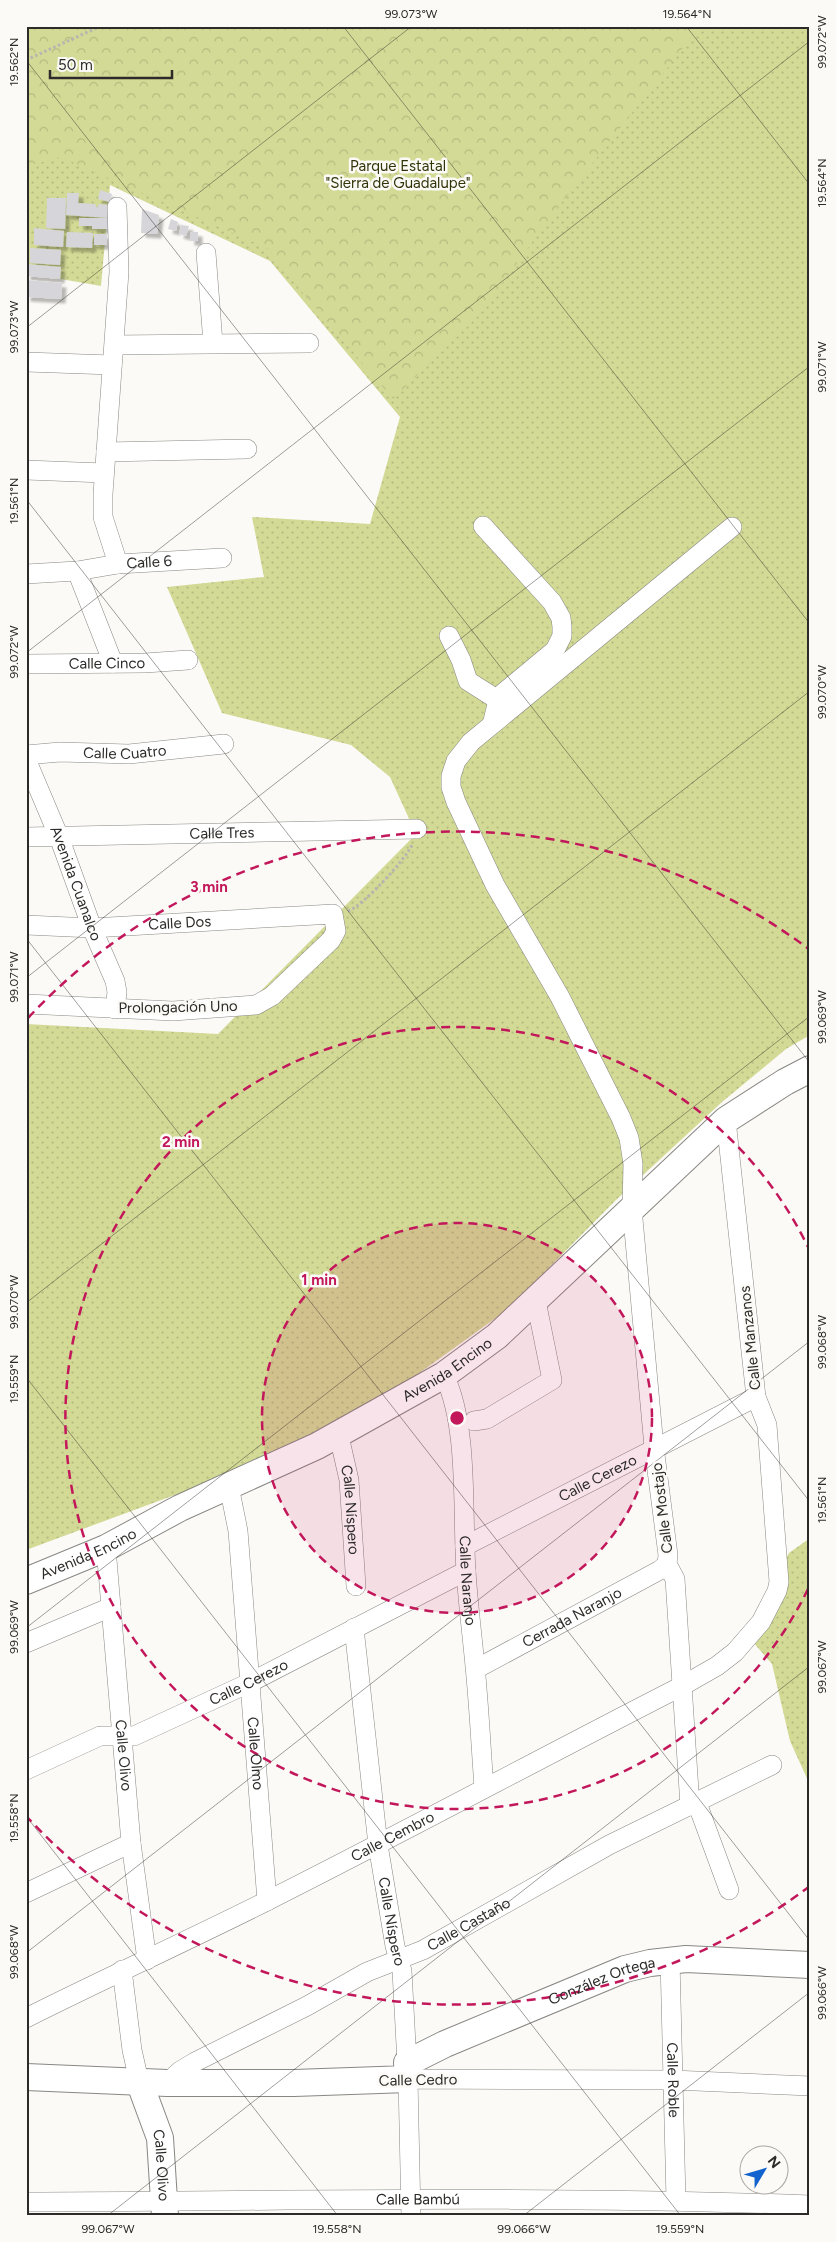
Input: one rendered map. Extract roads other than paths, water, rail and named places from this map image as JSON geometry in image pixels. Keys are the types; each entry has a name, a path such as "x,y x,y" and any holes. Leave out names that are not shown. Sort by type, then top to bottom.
{"main road":[{"name":"Avenida Encino","path":"26,1581 106,1548 180,1508 339,1436 444,1375 498,1336 726,1120 810,1069"},
{"name":"González Ortega","path":"408,2071 444,2044 625,1969 686,1958 810,1965"},
{"name":"Calle Cedro","path":"26,2077 167,2083 294,2083 408,2071"},
{"name":"Calle Olivo","path":"139,2081 160,2138 165,2209"}],"street":[{"path":"116,207 119,272 104,474 103,517 118,564"},
{"path":"206,253 213,343"},
{"path":"115,344 309,343"},
{"path":"26,362 112,365"},
{"path":"106,452 247,449"},
{"path":"26,470 104,474"},
{"path":"483,526 552,602 562,627 562,636 555,650 502,694 498,700 493,721"},
{"name":"Calle Mostajo","path":"729,1890 693,1805 675,1580 667,1564 668,1554 654,1448 632,1208 634,1164 628,1138 621,1118 560,997 495,885 456,802 451,787 456,760 471,742 493,721 732,527"},
{"name":"Calle 6","path":"26,574 77,571 118,564 222,558"},
{"path":"77,571 113,663"},
{"path":"449,636 461,660 468,681 498,700"},
{"name":"Calle Cinco","path":"26,664 188,660"},
{"name":"Calle Cuatro","path":"26,755 60,752 129,754 224,744"},
{"name":"Avenida Cuanalco","path":"26,759 59,837 92,928 115,981 117,992 115,1009"},
{"name":"Calle Tres","path":"26,837 417,828"},
{"name":"Calle Dos","path":"26,925 92,928 333,914"},
{"name":"Prolongación Uno","path":"26,1004 173,1011 240,1007 264,1002 333,937 336,931 333,914"},
{"name":"Calle Manzanos","path":"726,1120 756,1397 767,1425 779,1582 777,1591 762,1622 748,1639"},
{"path":"474,1421 487,1418 552,1380 536,1301"},
{"name":"Calle Naranjo","path":"444,1375 452,1392 457,1413 466,1571 476,1668 484,1788"},
{"name":"Calle Cerezo","path":"465,1546 756,1397"},
{"name":"Calle Níspero","path":"339,1436 349,1480 356,1586"},
{"name":"Calle Olmo","path":"229,1486 238,1531 248,1683 267,1901"},
{"name":"Calle Olivo","path":"106,1548 130,1843 147,1960"},
{"name":"Cerrada Naranjo","path":"476,1668 660,1570 667,1564"},
{"name":"Calle Cerezo","path":"26,1770 100,1736 134,1736 248,1683 466,1571"},
{"path":"26,1643 111,1607"},
{"name":"Calle Níspero","path":"354,1628 378,1845 403,1986 408,2071 411,2207"},
{"name":"Calle Cembro","path":"26,2018 378,1845 682,1686 717,1666 748,1639"},
{"name":"Calle Castaño","path":"167,2083 180,2071 196,2062 307,2006 367,1972 422,1950 609,1845 772,1765"},
{"path":"26,1893 130,1843"},
{"name":"Calle Roble","path":"670,1960 676,2200"},
{"name":"Calle Olivo","path":"122,1970 132,2050 139,2081"},
{"name":"Calle Cedro","path":"408,2071 810,2086"},
{"name":"Calle Bambú","path":"26,2202 165,2209 411,2207 676,2200 810,2205"}],"park label":[{"name":"Parque Estatal \"Sierra de Guadalupe\"","path":"398,174"}]}
